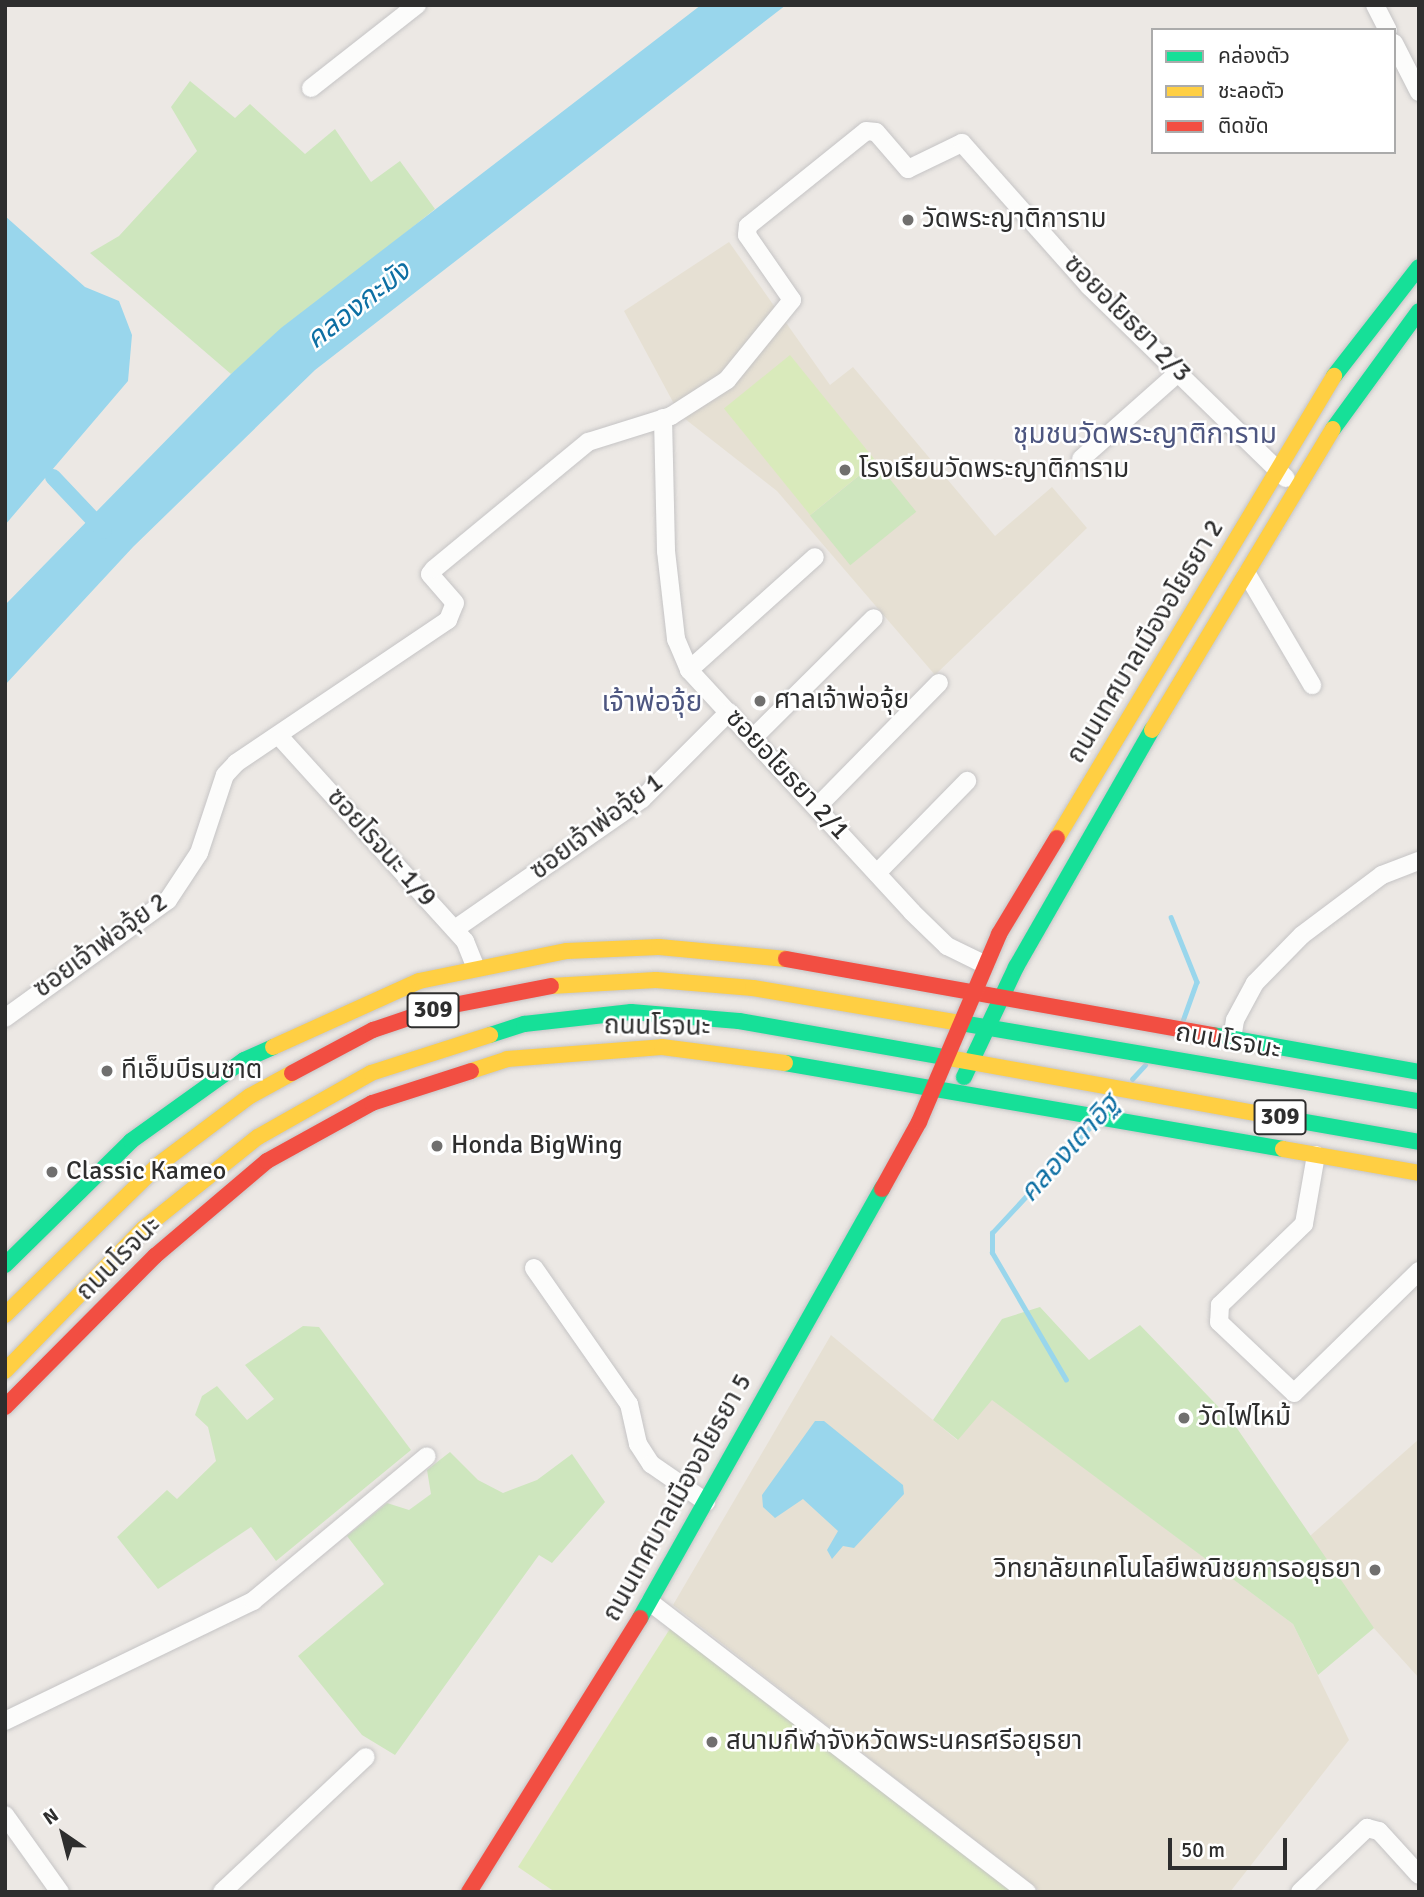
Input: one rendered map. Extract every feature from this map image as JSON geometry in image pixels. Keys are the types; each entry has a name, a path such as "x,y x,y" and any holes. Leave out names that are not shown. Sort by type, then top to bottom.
{"main road":[{"name":"ถนนเทศบาลเมืองอโยธยา 2","path":"942,1059 982,963 1341,365 1419,267"},
{"name":"ถนนเทศบาลเมืองอโยธยา 2","path":"971,1064 992,1026 1003,995 1247,575 1363,381 1419,311"},
{"name":"ถนนโรจนะ","path":"5,1265 131,1141 212,1080 337,1013 475,966 567,951 673,947 813,962 972,988 1157,1025 1419,1072"},
{"name":"ถนนโรจนะ","path":"5,1315 207,1125 303,1065 438,1008 548,986 656,980 959,1020 1419,1101"},
{"name":"ถนนโรจนะ","path":"5,1371 201,1177 313,1101 425,1051 524,1024 631,1012 739,1021 1419,1142"},
{"name":"ถนนโรจนะ","path":"5,1407 231,1188 331,1122 418,1085 507,1059 663,1047 741,1055 928,1090 1419,1173"},
{"name":"ถนนเทศบาลเมืองอโยธยา 5","path":"469,1892 650,1602 919,1121 928,1090 942,1059"},
{"name":"ถนนเทศบาลเมืองอโยธยา 5","path":"919,1121 956,1093 971,1064"}],"street":[{"path":"311,88 417,5"},
{"path":"1375,5 1387,28"},
{"path":"1396,47 1419,92"},
{"name":"ซอยอโยธยา 2/3","path":"663,418 696,405 727,380 792,300 747,235 748,226 866,131 876,132 908,169 962,143 1089,286 1298,490"},
{"path":"1081,459 1179,372"},
{"name":"ซอยอโยธยา 2/1","path":"663,418 667,563 676,639 689,670 947,946 982,963"},
{"name":"ซอยเจ้าพ่อจุ้ย 2","path":"5,1018 168,900 199,853 225,775 449,620 455,603 432,571 539,479 588,442 663,418"},
{"path":"689,670 815,557"},
{"path":"1247,575 1312,685"},
{"path":"753,738 874,618"},
{"path":"817,807 939,684"},
{"name":"ซอยเจ้าพ่อจุ้ย 1","path":"455,929 642,799 729,712"},
{"name":"ซอยโรจนะ 1/9","path":"279,736 455,929 475,966"},
{"path":"877,873 967,781"},
{"path":"1232,1039 1234,1020 1255,983 1301,935 1382,875 1419,861"},
{"path":"1316,1155 1304,1224 1220,1305 1219,1322 1294,1392 1419,1271"},
{"path":"534,1268 629,1404 638,1444 651,1464 706,1502"},
{"path":"5,1721 253,1601 427,1456"},
{"path":"650,1602 1027,1892"},
{"path":"222,1892 366,1757"},
{"path":"5,1815 60,1892"},
{"path":"1300,1892 1367,1828 1379,1830 1419,1875"}],"shaded area":[{"name":"โรงเรียนวัดพระญาติการาม","path":"729,242 830,385 853,367 995,536 1052,487 1087,528 935,675 777,491 680,415 624,311"},
{"path":"831,1335 957,1440 992,1399 1293,1624 1349,1740 1230,1892 1041,1892 673,1605"},
{"name":"วิทยาลัยเทคโนโลยีพณิชยการอยุธยา","path":"1419,1439 1419,1678 1351,1603 1310,1536"}],"green space":[{"path":"190,81 235,118 250,104 305,154 335,129 371,182 400,161 435,209 231,374 90,253 119,236 197,151 171,107"},
{"path":"790,355 876,461 810,515 724,408"},
{"path":"876,462 916,512 850,565 810,515"},
{"path":"1040,1307 1089,1360 1140,1325 1232,1421 1374,1628 1318,1675 1293,1624 992,1400 958,1440 933,1420 1002,1319"},
{"path":"303,1326 319,1327 411,1450 276,1561 251,1527 158,1589 117,1537 167,1490 177,1499 216,1461 208,1427 195,1415 202,1396 217,1386 247,1420 274,1399 245,1365"},
{"path":"450,1452 478,1480 503,1493 537,1480 572,1454 605,1502 552,1563 539,1555 395,1755 362,1735 298,1656 384,1584 347,1536 387,1503 409,1510 431,1494 427,1470"},
{"name":"สนามกีฬาจังหวัดพระนครศรีอยุธยา","path":"673,1624 1019,1892 555,1892 518,1867"}],"water":[{"name":"คลองกะมัง","path":"701,5 786,5 315,370 133,547 5,685 5,605 231,374 281,328"},
{"path":"5,216 85,287 119,301 132,335 128,381 5,525"},
{"path":"815,1421 824,1421 903,1485 904,1494 854,1548 843,1546 832,1559 827,1550 838,1531 803,1499 775,1518 763,1507 762,1495"}],"waterway":[{"path":"53,477 104,531"},
{"name":"คลองเตาอิฐ","path":"1171,917 1197,982 1183,1021"},
{"name":"คลองเตาอิฐ","path":"1132,1079 1145,1065"},
{"name":"คลองเตาอิฐ","path":"1066,1380 992,1253 992,1233 1092,1125"}],"traffic: fast":[{"path":"1334,376 1419,267"},
{"path":"1333,429 1419,311"},
{"path":"964,1077 1016,967 1152,730"},
{"path":"490,1035 524,1024 631,1012 739,1021 949,1058"},
{"path":"961,1023 1419,1101"},
{"path":"1212,1035 1419,1072"},
{"path":"5,1265 131,1141 244,1060 273,1047"},
{"path":"785,1063 1283,1149"},
{"path":"1283,1118 1419,1142"},
{"path":"640,1618 882,1189"}],"traffic: slow":[{"path":"1057,838 1334,376"},
{"path":"1152,730 1333,429"},
{"path":"273,1047 419,981 567,951 659,947 786,959"},
{"path":"551,986 656,980 753,988 961,1023"},
{"path":"5,1371 143,1229 258,1137 371,1073 490,1035"},
{"path":"471,1071 507,1059 662,1047 785,1063"},
{"path":"949,1058 1283,1118"},
{"path":"5,1315 158,1165 250,1096 292,1073"},
{"path":"1283,1149 1419,1173"}],"traffic: jam":[{"path":"882,1189 919,1122 999,934 1057,838"},
{"path":"786,959 1212,1035"},
{"path":"292,1073 373,1030 438,1008 551,986"},
{"path":"5,1407 155,1256 267,1161 372,1103 471,1071"},
{"path":"469,1892 640,1618"}],"place":[{"name":"วัดพระญาติการาม","path":"908,220"},
{"name":"โรงเรียนวัดพระญาติการาม","path":"845,470"},
{"name":"ศาลเจ้าพ่อจุ้ย","path":"760,701"},
{"name":"ทีเอ็มบีธนชาต","path":"107,1071"},
{"name":"Honda BigWing","path":"437,1146"},
{"name":"Classic Kameo","path":"52,1172"},
{"name":"วัดไฟไหม้","path":"1184,1418"},
{"name":"วิทยาลัยเทคโนโลยีพณิชยการอยุธยา","path":"1375,1570"},
{"name":"สนามกีฬาจังหวัดพระนครศรีอยุธยา","path":"712,1742"}],"district":[{"name":"ชุมชนวัดพระญาติการาม","path":"1145,434"},
{"name":"เจ้าพ่อจุ้ย","path":"652,702"}]}
